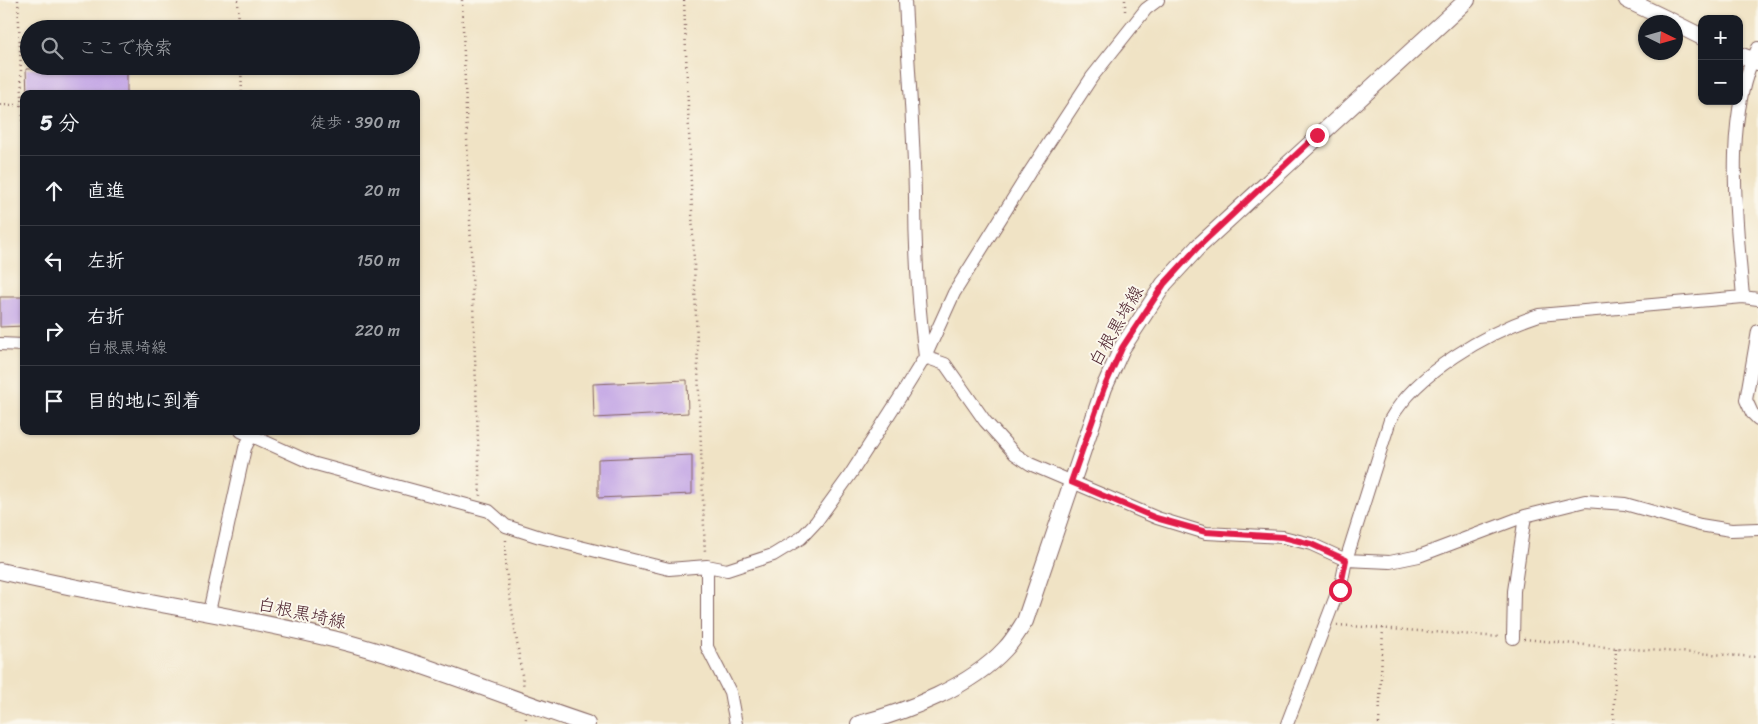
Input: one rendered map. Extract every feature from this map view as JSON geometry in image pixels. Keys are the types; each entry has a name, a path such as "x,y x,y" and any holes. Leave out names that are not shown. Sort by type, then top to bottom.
{"main road":[{"name":"白根黒埼線","path":"859,724 902,712 944,693 992,662 1007,648 1025,621 1104,388 1122,348 1164,284 1198,247 1467,0"},
{"path":"1627,0 1658,15"},
{"path":"1683,28 1698,35"},
{"name":"白根黒埼線","path":"0,571 88,591 209,612 332,639 405,660 587,724"}],"street":[{"path":"905,0 915,198 914,232 919,312 925,356"},
{"path":"248,435 312,463 489,511 506,526 540,537 669,569 707,566 728,570 773,555 801,538 816,522 850,475 925,356 954,293 1092,77 1146,8 1158,0"},
{"path":"1743,297 1734,154 1737,122 1752,57"},
{"path":"1287,724 1340,590 1346,560 1390,420 1400,402 1410,391 1484,337 1508,325 1539,315 1743,297 1758,299"},
{"path":"1758,331 1746,400 1752,413 1758,419"},
{"path":"0,344 20,345"},
{"path":"925,356 945,364 985,421 1015,454 1030,464 1156,518 1206,532 1283,537 1311,544 1346,560 1390,562 1420,556 1525,516 1585,501 1625,504 1708,526 1731,530 1758,529"},
{"path":"209,612 245,448 246,435"},
{"path":"1513,638 1514,591 1525,516"},
{"path":"707,566 707,646 730,692 736,724"}],"path":[{"path":"18,0 20,42"},
{"path":"238,0 239,20"},
{"path":"462,0 481,510"},
{"path":"684,0 707,566"},
{"path":"22,75 22,90"},
{"path":"241,75 242,90"},
{"path":"0,105 20,104"},
{"path":"506,526 505,564 527,704"},
{"path":"1325,624 1513,638 1616,648 1758,657"},
{"path":"1379,724 1383,628"},
{"path":"1613,724 1616,648"}],"building":[{"path":"26,75 127,75 127,90 27,90"},
{"path":"0,297 20,297 20,326 0,327"},
{"path":"687,380 688,413 594,418 593,384"},
{"path":"692,455 692,494 598,498 598,459"}],"route":[{"path":"1317,135 1315,139 1198,247 1164,284 1122,348 1104,388 1071,482 1156,518 1206,532 1283,537 1311,544 1346,560 1340,590"}]}
